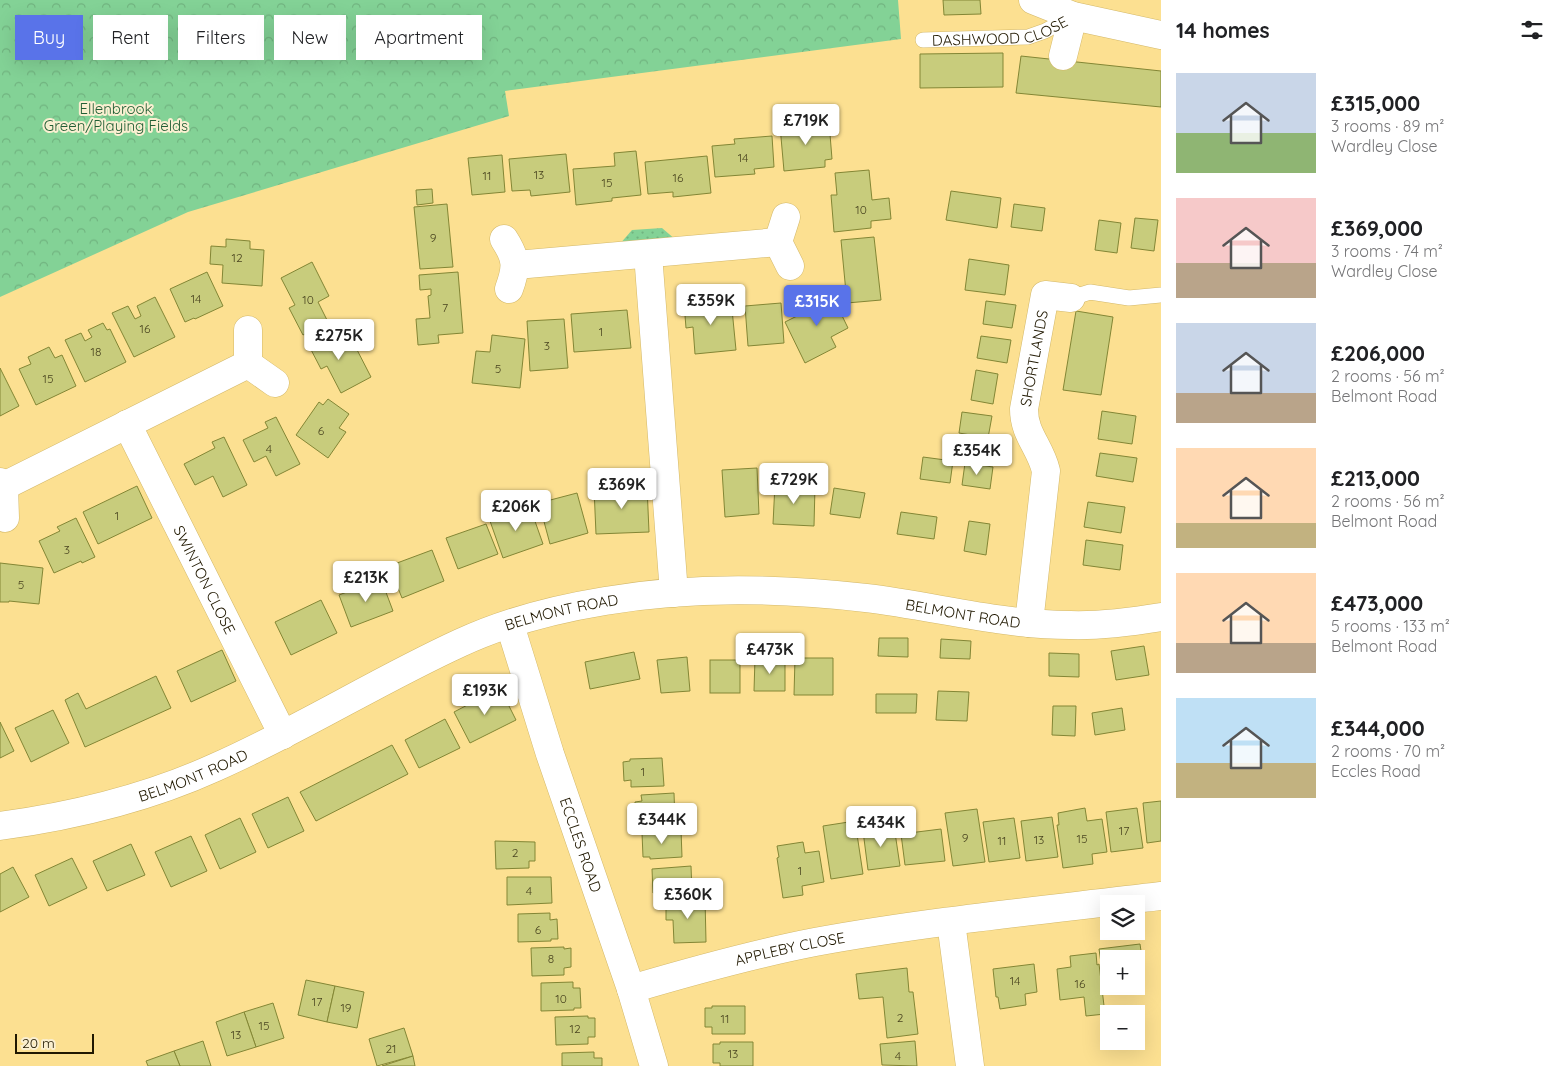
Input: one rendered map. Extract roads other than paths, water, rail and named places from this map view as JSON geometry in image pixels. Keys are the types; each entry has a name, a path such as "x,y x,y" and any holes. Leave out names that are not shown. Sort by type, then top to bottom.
{"street":[{"name":"DASHWOOD CLOSE","path":"1033,0 1073,16 1161,35"},
{"name":"DASHWOOD CLOSE","path":"1063,56 1073,16"},
{"path":"504,238 513,254 512,277 782,230 790,266"},
{"path":"648,254 674,593"},
{"name":"SHORTLANDS","path":"1029,623 1046,471 1043,457 1027,431 1024,409 1045,295 1071,298"},
{"path":"248,330 248,364"},
{"path":"248,364 275,382"},
{"path":"5,518 2,484 248,364"},
{"name":"SWINTON CLOSE","path":"127,424 283,735"},
{"name":"BELMONT ROAD","path":"0,826 80,811 154,791 216,767 283,735 462,642 551,612 605,601 674,593 744,590 839,595 1029,623 1089,625 1161,617"},
{"name":"ECCLES ROAD","path":"510,625 550,754 631,989 654,1066"},
{"name":"APPLEBY CLOSE","path":"631,989 750,957 815,942 951,922 1161,896"},
{"path":"951,922 970,1066"}],"lane":[{"name":"DASHWOOD CLOSE","path":"923,40 1028,37 1045,31 1073,16"},
{"name":"SHORTLANDS","path":"1071,298 1090,292 1128,298 1161,295"}],"park label":[{"name":"Ellenbrook Green/Playing Fields","path":"116,116"}]}
